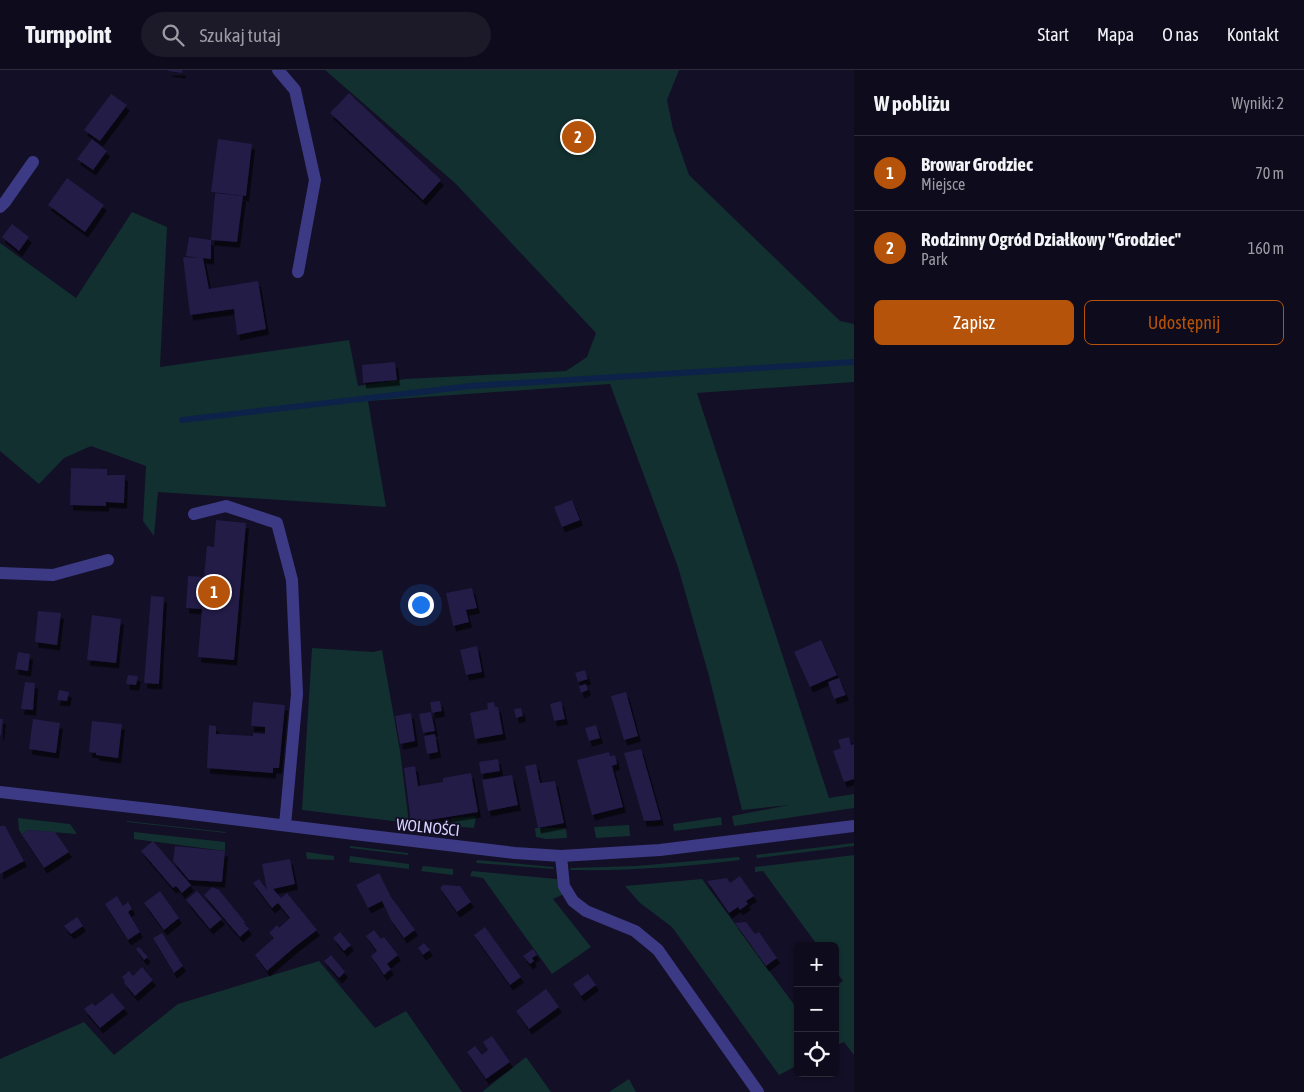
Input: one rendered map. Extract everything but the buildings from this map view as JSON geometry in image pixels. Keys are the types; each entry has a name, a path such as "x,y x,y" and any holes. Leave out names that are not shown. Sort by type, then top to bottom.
{"street":[{"path":"278,70 295,90 315,180 298,272"},
{"path":"0,206 5,202 33,162"},
{"path":"194,514 226,506 277,524 292,580 297,694 285,825"},
{"path":"0,573 53,575 108,560"},
{"name":"WOLNOŚCI","path":"0,792 499,851 561,856 660,850 854,826"},
{"path":"561,856 564,886 573,901 586,911 635,931 658,950 758,1092"}],"green space":[{"path":"325,70 679,70 667,100 673,129 689,175 840,321 854,324 854,382 697,393 829,798 854,794 854,808 734,826 732,816 789,805 742,810 709,676 678,567 610,384 368,401 386,507 158,492 154,536 143,521 146,466 91,446 64,458 39,484 0,451 0,243 76,298 132,212 167,227 160,367 349,340 358,386 405,379 566,371 587,357 596,333 455,183"},
{"path":"312,648 373,652 382,650 400,751 409,823 302,810"},
{"path":"476,816 474,828 450,826 451,818"},
{"path":"721,817 722,825 674,831 673,824"},
{"path":"18,818 70,824 77,834 27,830 22,835 19,830"},
{"path":"127,822 225,832 226,833"},
{"path":"629,825 630,836 596,838 594,827"},
{"path":"535,828 566,828 567,838 546,839 536,837"},
{"path":"134,832 225,842 225,851 134,839"},
{"path":"854,843 854,846 757,858 756,855"},
{"path":"350,846 408,853 408,855 350,848"},
{"path":"306,852 334,856 334,860 307,859"},
{"path":"854,855 854,1055 844,1042 839,1044 839,984 843,981 839,976 839,942 815,942 763,871 755,872 755,867"},
{"path":"350,856 409,864 409,869 349,862"},
{"path":"739,857 740,860 676,867 570,870 571,868 636,866"},
{"path":"477,860 553,867 554,869 476,863"},
{"path":"423,866 453,869 453,875 421,871"},
{"path":"472,871 557,879 564,894 553,899 591,947 552,974 483,878 470,876"},
{"path":"702,879 794,1005 794,1067 779,1075 672,927 640,903 625,886"},
{"path":"319,961 375,1028 406,1011 462,1092 0,1092 0,1059 84,1022 114,1055 178,1004"},
{"path":"526,1057 551,1092 482,1092"},
{"path":"629,1079 636,1092 609,1092"}],"waterway":[{"path":"182,420 471,386 854,362"}],"place":[{"name":"Rodzinny Ogród Działkowy \"Grodziec\"","path":"578,137"},
{"name":"Browar Grodziec","path":"214,592"}]}
